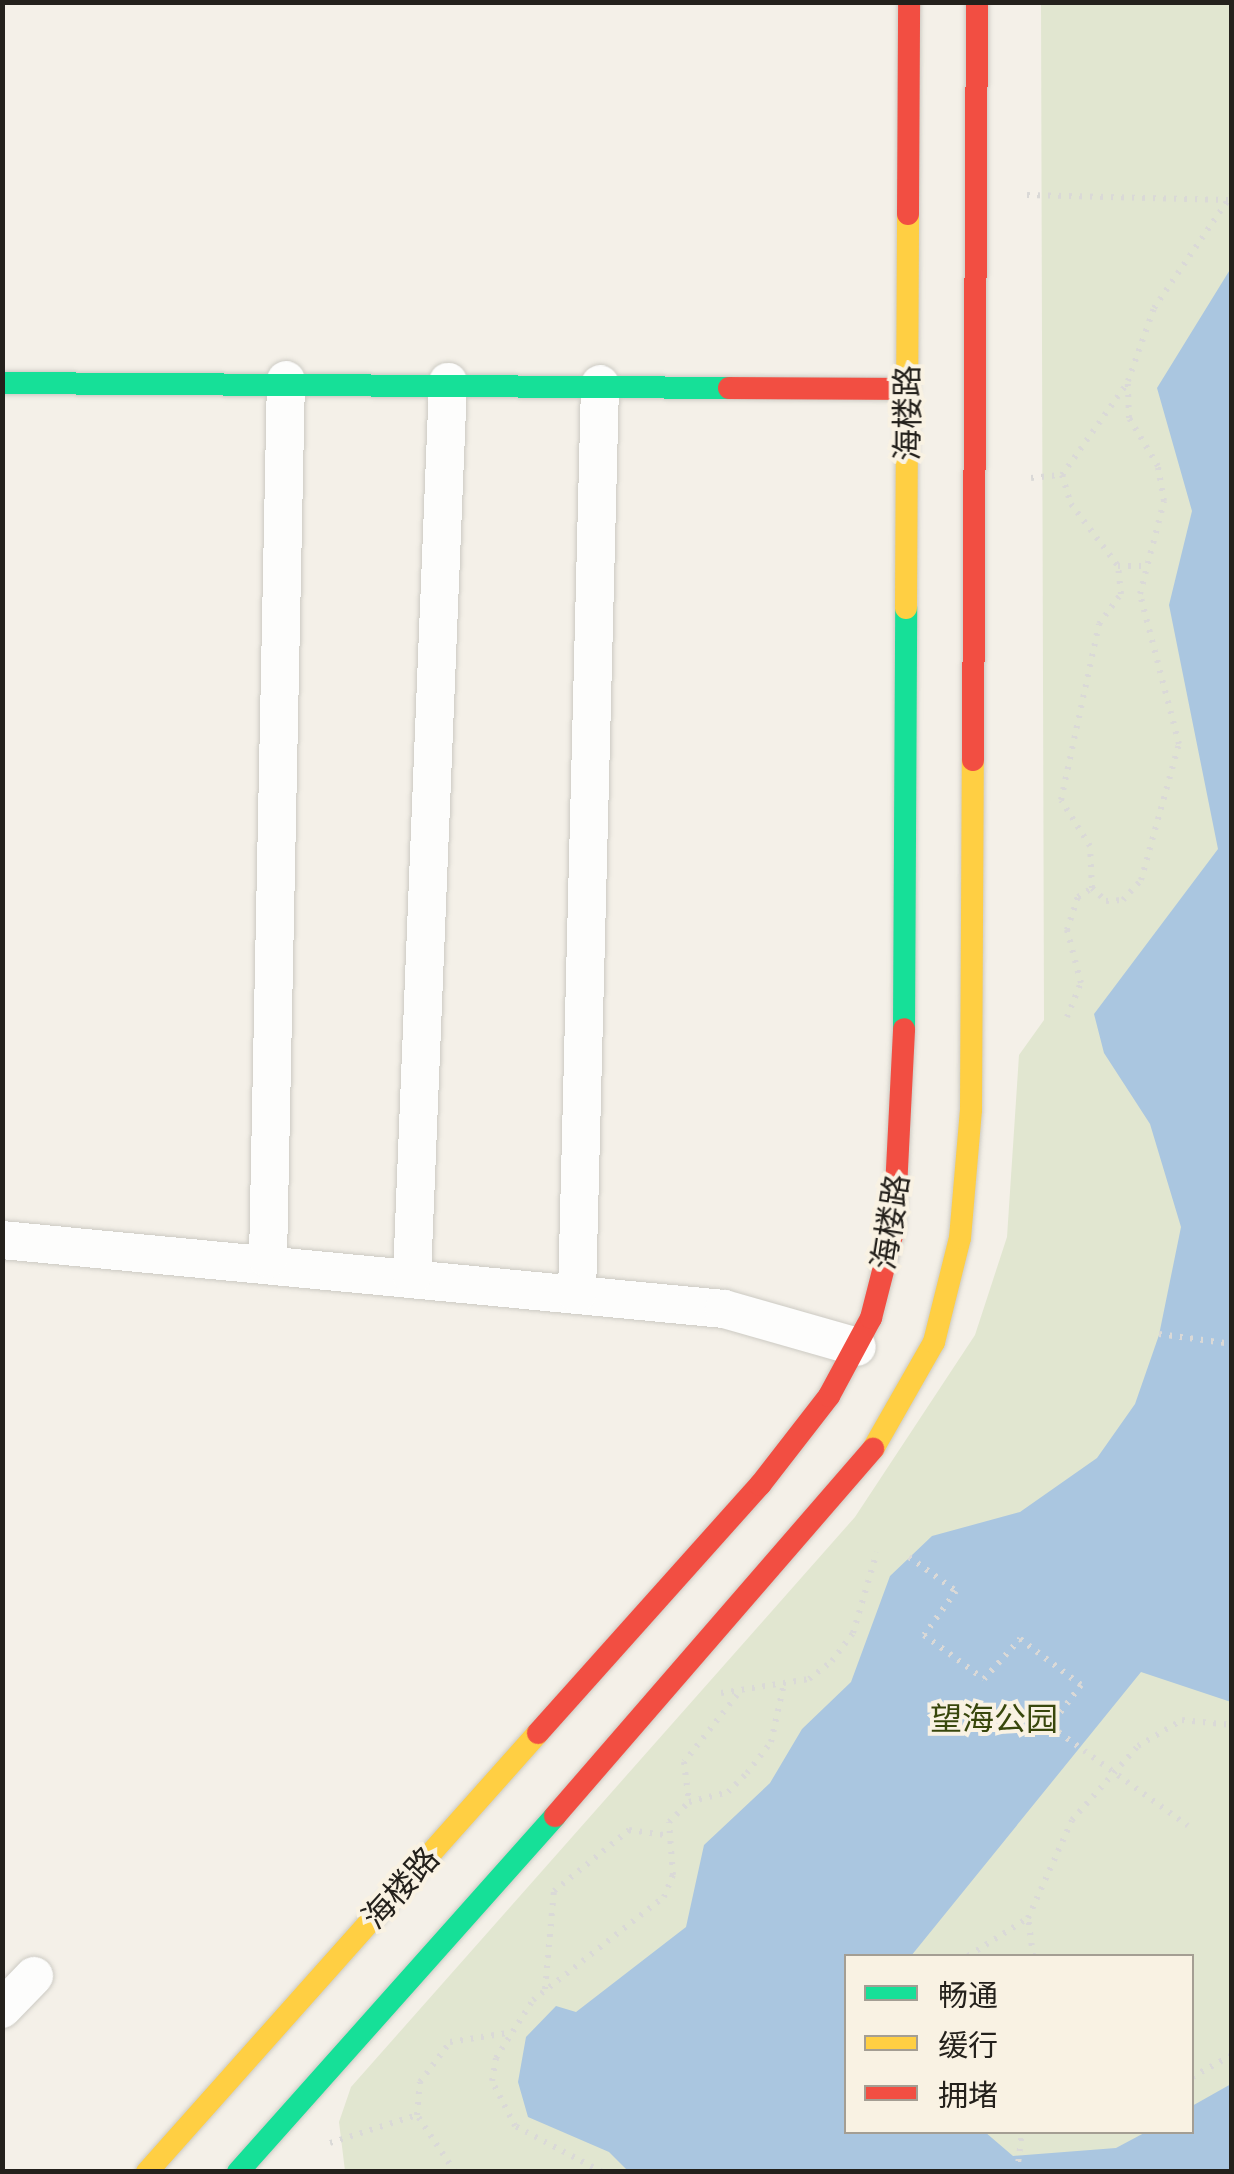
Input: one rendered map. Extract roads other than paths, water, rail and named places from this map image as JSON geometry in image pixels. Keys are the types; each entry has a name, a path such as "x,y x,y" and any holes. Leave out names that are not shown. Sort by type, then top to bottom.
{"main road":[{"name":"海楼路","path":"147,2172 748,1499 857,1347 884,1276 900,1171 910,2"},
{"name":"海楼路","path":"238,2172 812,1528 885,1434 934,1342 960,1238 971,1110 977,2"},
{"path":"2,384 286,380 908,389"}],"street":[{"path":"268,1259 286,380"},
{"path":"412,1276 448,382"},
{"path":"577,1294 600,384"},
{"path":"2,1240 268,1259 724,1310 857,1347"},
{"path":"2,2009 34,1976"}],"water":[{"path":"1231,268 1231,1702 1141,1672 913,1954 844,1954 844,2134 987,2134 1013,2156 1116,2148 1142,2134 1194,2134 1194,2105 1231,2084 1231,2171 628,2171 609,2152 528,2117 518,2082 526,2037 556,2006 576,2012 686,1927 704,1845 770,1783 802,1729 851,1682 890,1576 932,1536 1020,1512 1097,1458 1135,1404 1159,1335 1181,1227 1150,1124 1104,1053 1094,1014 1218,849 1169,605 1192,511 1157,388"}],"park label":[{"name":"望海公园","path":"994,1719"}]}
